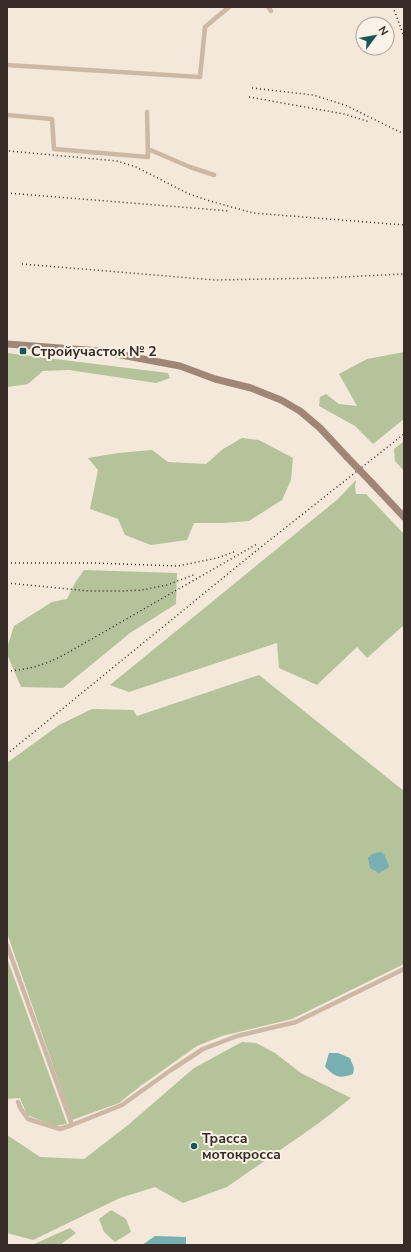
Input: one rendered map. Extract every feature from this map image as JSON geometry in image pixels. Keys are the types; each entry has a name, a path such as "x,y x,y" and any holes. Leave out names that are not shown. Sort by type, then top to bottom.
{"main road":[{"path":"7,344 100,351 180,366 215,379 251,388 281,400 300,411 347,457 404,517"}],"street":[{"path":"7,65 200,77 205,27 229,7"},
{"path":"7,115 52,119 54,149 148,157 147,112"},
{"path":"148,149 190,167 214,175"},
{"path":"7,945 72,1125"},
{"path":"18,1102 20,1109 28,1119 60,1129 72,1125 122,1105 203,1049 236,1036 296,1022 404,969"}],"green space":[{"path":"404,352 404,419 373,444 355,426 319,406 320,397 326,394 339,404 357,406 339,374 367,359"},
{"path":"7,353 168,373 170,378 156,383 69,370 43,371 28,384 7,387"},
{"path":"242,438 259,440 293,458 291,480 282,500 249,521 194,523 187,540 151,545 125,535 118,519 90,509 98,470 88,458 118,453 152,450 168,462 206,464 223,449"},
{"path":"404,441 404,471 395,461 394,449"},
{"path":"356,480 356,494 366,494 404,534 404,625 367,658 357,647 317,685 279,668 277,643 129,692 110,685 338,499"},
{"path":"84,570 177,573 176,604 130,633 63,688 21,687 7,654 7,648 14,626 52,602 67,599"},
{"path":"259,675 404,791 404,964 292,1019 222,1036 197,1046 119,1103 72,1120 7,933 7,763 59,725 92,709 133,710 137,716"},
{"path":"7,958 67,1124 55,1126 27,1115 20,1098 7,1099"},
{"name":"Трасса мотокросса","path":"242,1042 256,1043 275,1053 301,1073 351,1098 319,1123 227,1187 183,1203 155,1187 120,1198 33,1240 7,1233 7,1135 40,1157 84,1159 128,1125 194,1068"},
{"path":"111,1210 126,1219 131,1232 115,1242 104,1232 99,1219"},
{"path":"70,1228 76,1233 60,1245 32,1245"}],"water":[{"path":"381,852 384,854 389,866 379,873 370,868 368,858 372,854"},
{"path":"329,1053 338,1053 350,1058 354,1068 353,1074 340,1077 325,1067"},
{"path":"155,1236 186,1237 186,1245 142,1245"}],"railway":[{"path":"392,7 404,37"},
{"path":"252,88 313,95 345,105 404,134"},
{"path":"249,97 344,114 370,122"},
{"path":"9,151 117,161 136,167 189,194 253,213 404,225"},
{"path":"7,193 230,211"},
{"path":"22,264 215,280 323,278 404,274"},
{"path":"7,754 256,551 404,434"},
{"path":"7,671 22,670 49,662 62,656 257,544"},
{"path":"7,563 93,563 178,566 217,558 237,551"},
{"path":"7,583 89,591 123,591 142,590 167,585 196,574"}],"place":[{"name":"Стройучасток № 2","path":"23,351"},
{"name":"Трасса мотокросса","path":"194,1146"}]}
